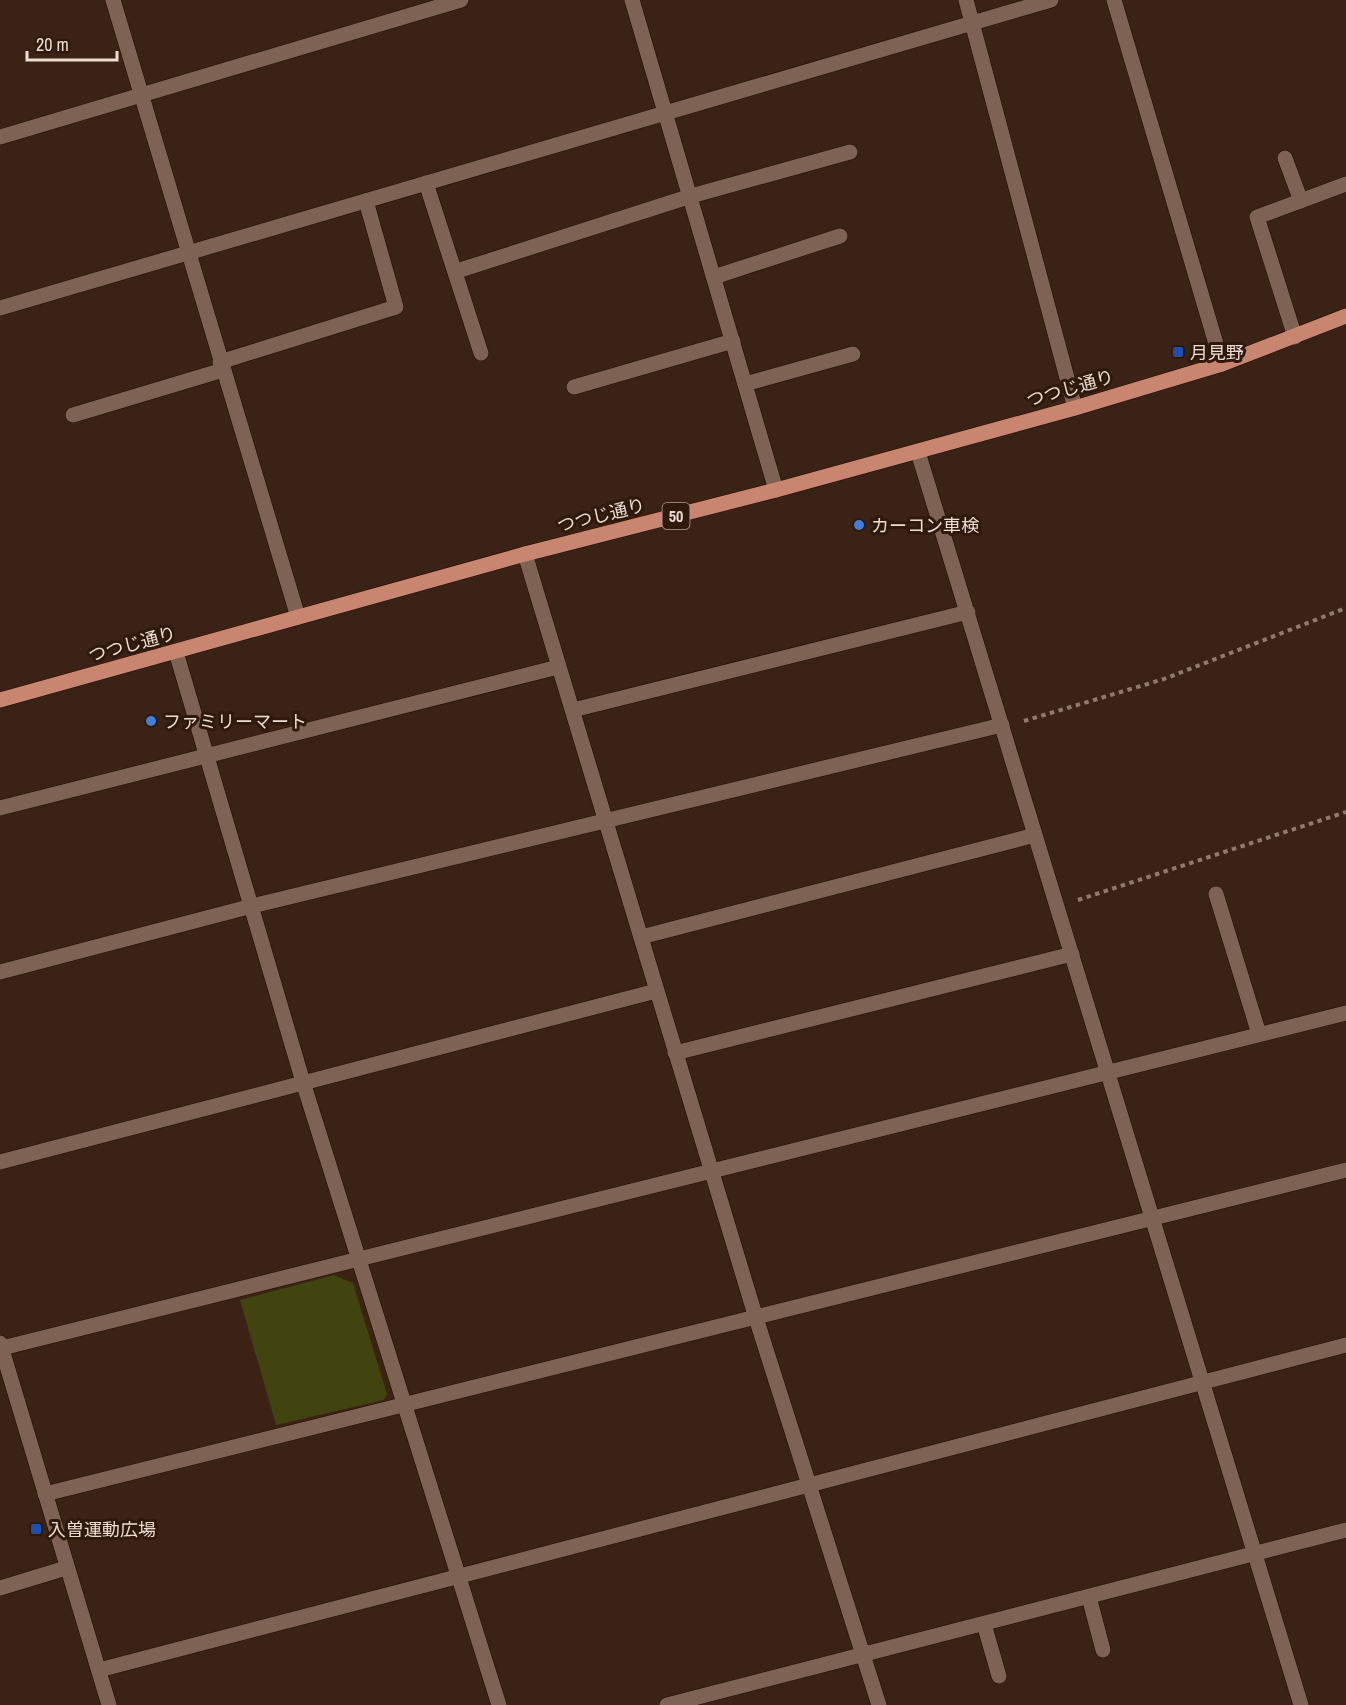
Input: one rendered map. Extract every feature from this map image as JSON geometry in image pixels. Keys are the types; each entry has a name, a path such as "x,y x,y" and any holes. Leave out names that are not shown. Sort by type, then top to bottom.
{"main road":[{"name":"つつじ通り","path":"0,700 525,554 776,490 1076,408 1222,364 1346,316"}],"street":[{"path":"113,0 298,617"},
{"path":"0,137 461,0"},
{"path":"632,0 776,490"},
{"path":"966,0 1076,408"},
{"path":"0,308 1052,0"},
{"path":"1114,0 1222,364"},
{"path":"457,271 691,196 850,152"},
{"path":"1285,158 1301,201"},
{"path":"426,183 457,271 481,353"},
{"path":"1295,337 1257,217 1346,184"},
{"path":"74,415 396,307 366,201"},
{"path":"714,277 840,236"},
{"path":"574,387 733,341"},
{"path":"745,384 853,354"},
{"path":"918,452 1301,1705"},
{"path":"525,554 807,1485 879,1705"},
{"path":"573,710 968,612"},
{"path":"176,652 303,1082 406,1403 499,1705"},
{"path":"0,808 206,754 558,667"},
{"path":"0,972 252,906 1002,727"},
{"path":"641,937 1035,836"},
{"path":"1216,894 1259,1034"},
{"path":"675,1053 1072,954"},
{"path":"0,1162 656,991"},
{"path":"109,1705 66,1568 1,1345 359,1260 1346,1013"},
{"path":"45,1494 1346,1170"},
{"path":"99,1670 1346,1345"},
{"path":"667,1705 1346,1530"},
{"path":"0,1588 66,1568"},
{"path":"1089,1597 1103,1650"},
{"path":"984,1624 999,1676"}],"path":[{"path":"1002,727 1164,679 1346,608"},
{"path":"1057,907 1346,812"}],"shaded area":[{"path":"334,1275 353,1283 387,1394 384,1400 276,1425 240,1300"}],"place":[{"name":"月見野","path":"1178,352"},
{"name":"カーコン車検","path":"859,525"},
{"name":"ファミリーマート","path":"151,721"},
{"name":"入曽運動広場","path":"36,1529"}]}
